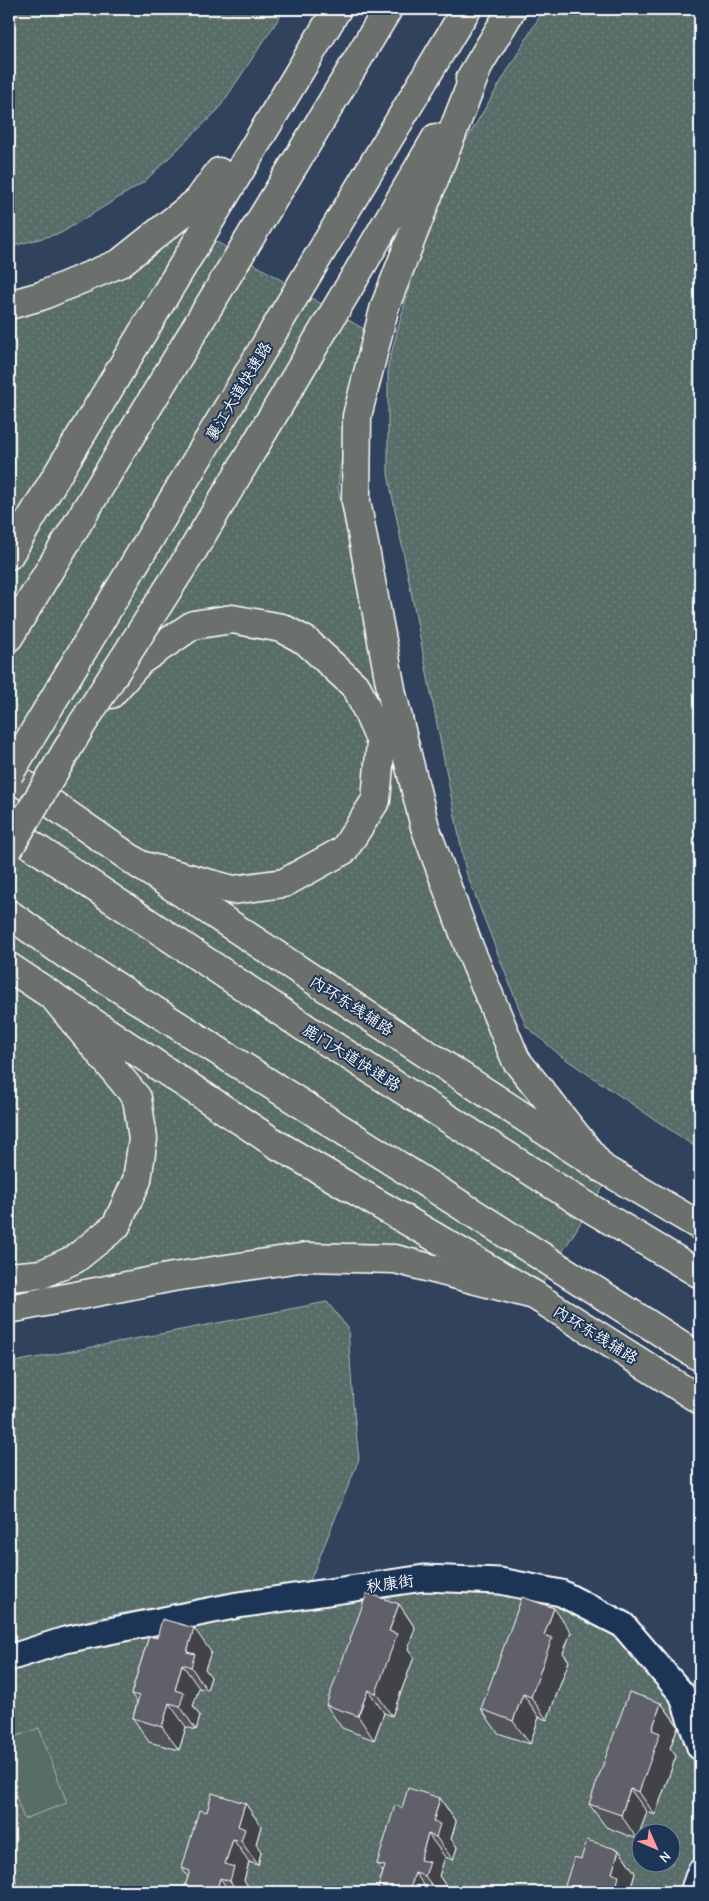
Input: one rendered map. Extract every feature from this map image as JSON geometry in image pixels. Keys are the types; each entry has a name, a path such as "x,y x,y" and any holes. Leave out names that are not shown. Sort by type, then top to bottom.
{"main road":[{"path":"9,555 335,9"},
{"path":"9,305 41,296 120,263 198,201 335,9"},
{"path":"9,637 388,9"},
{"path":"9,848 81,726 193,550 512,9"},
{"name":"襄江大道快速路","path":"9,774 462,17"},
{"path":"479,64 385,306 357,416 356,501 392,694 425,827 469,947 516,1060 602,1168"},
{"path":"81,726 140,661 193,625 232,619 282,628 306,641 357,688 381,742 376,800 344,850 284,883 233,890 140,865"},
{"name":"内环东线辅路","path":"9,774 140,865 602,1168 698,1219"},
{"name":"鹿门大道快速路","path":"9,830 307,1029 575,1199 700,1274"},
{"path":"9,914 67,955 700,1357"},
{"name":"内环东线辅路","path":"9,967 276,1144 534,1295 700,1400"},
{"path":"9,1277 42,1274 75,1259 116,1226 137,1180 143,1139 137,1098 53,996"},
{"path":"9,1309 172,1276 306,1257 395,1259 534,1295"}],"street":[{"name":"秋康街","path":"9,1658 65,1640 238,1605 424,1578 500,1581 561,1593 623,1625 682,1694 700,1747"},
{"path":"693,1892 700,1872"}],"green space":[{"path":"9,9 285,9 218,110 144,182 61,233 9,247"},
{"path":"544,9 700,9 700,1150 561,1056 526,1026 466,872 388,474 388,365 413,273 458,154"},
{"path":"185,223 372,334 348,407 338,487 366,634 403,798 445,921 605,1184 539,1289 328,1246 113,1274 9,1299 9,314 63,302 129,270"},
{"path":"327,1302 348,1328 359,1459 310,1581 95,1618 9,1647 9,1363"},
{"path":"500,1581 623,1625 682,1694 700,1747 700,1872 693,1892 18,1892 9,1845 9,1658 238,1605"},
{"path":"39,1728 67,1803 24,1819 9,1777 9,1739"}],"building":[{"path":"367,1593 399,1604 389,1631 397,1634 376,1693 368,1690 358,1716 326,1705"},
{"path":"522,1597 554,1608 544,1635 552,1638 531,1697 523,1694 513,1721 481,1709"},
{"path":"162,1619 194,1628 187,1652 195,1654 191,1667 182,1664 175,1690 184,1693 180,1706 169,1703 162,1727 133,1718 139,1696 131,1694 149,1636 157,1638"},
{"path":"629,1692 661,1703 652,1730 660,1733 639,1792 630,1789 621,1815 589,1804"},
{"path":"408,1788 440,1798 433,1822 440,1824 436,1837 428,1834 420,1860 430,1862 425,1876 415,1873 409,1892 393,1892 378,1888 385,1866 377,1864 395,1805 402,1808"},
{"path":"212,1793 245,1803 238,1826 245,1829 241,1841 233,1839 225,1864 234,1867 230,1881 220,1878 216,1892 183,1892 190,1871 182,1868 199,1810 207,1812"},
{"path":"587,1840 619,1850 612,1873 619,1876 616,1888 607,1886 605,1892 563,1892 574,1857 581,1859"}]}
